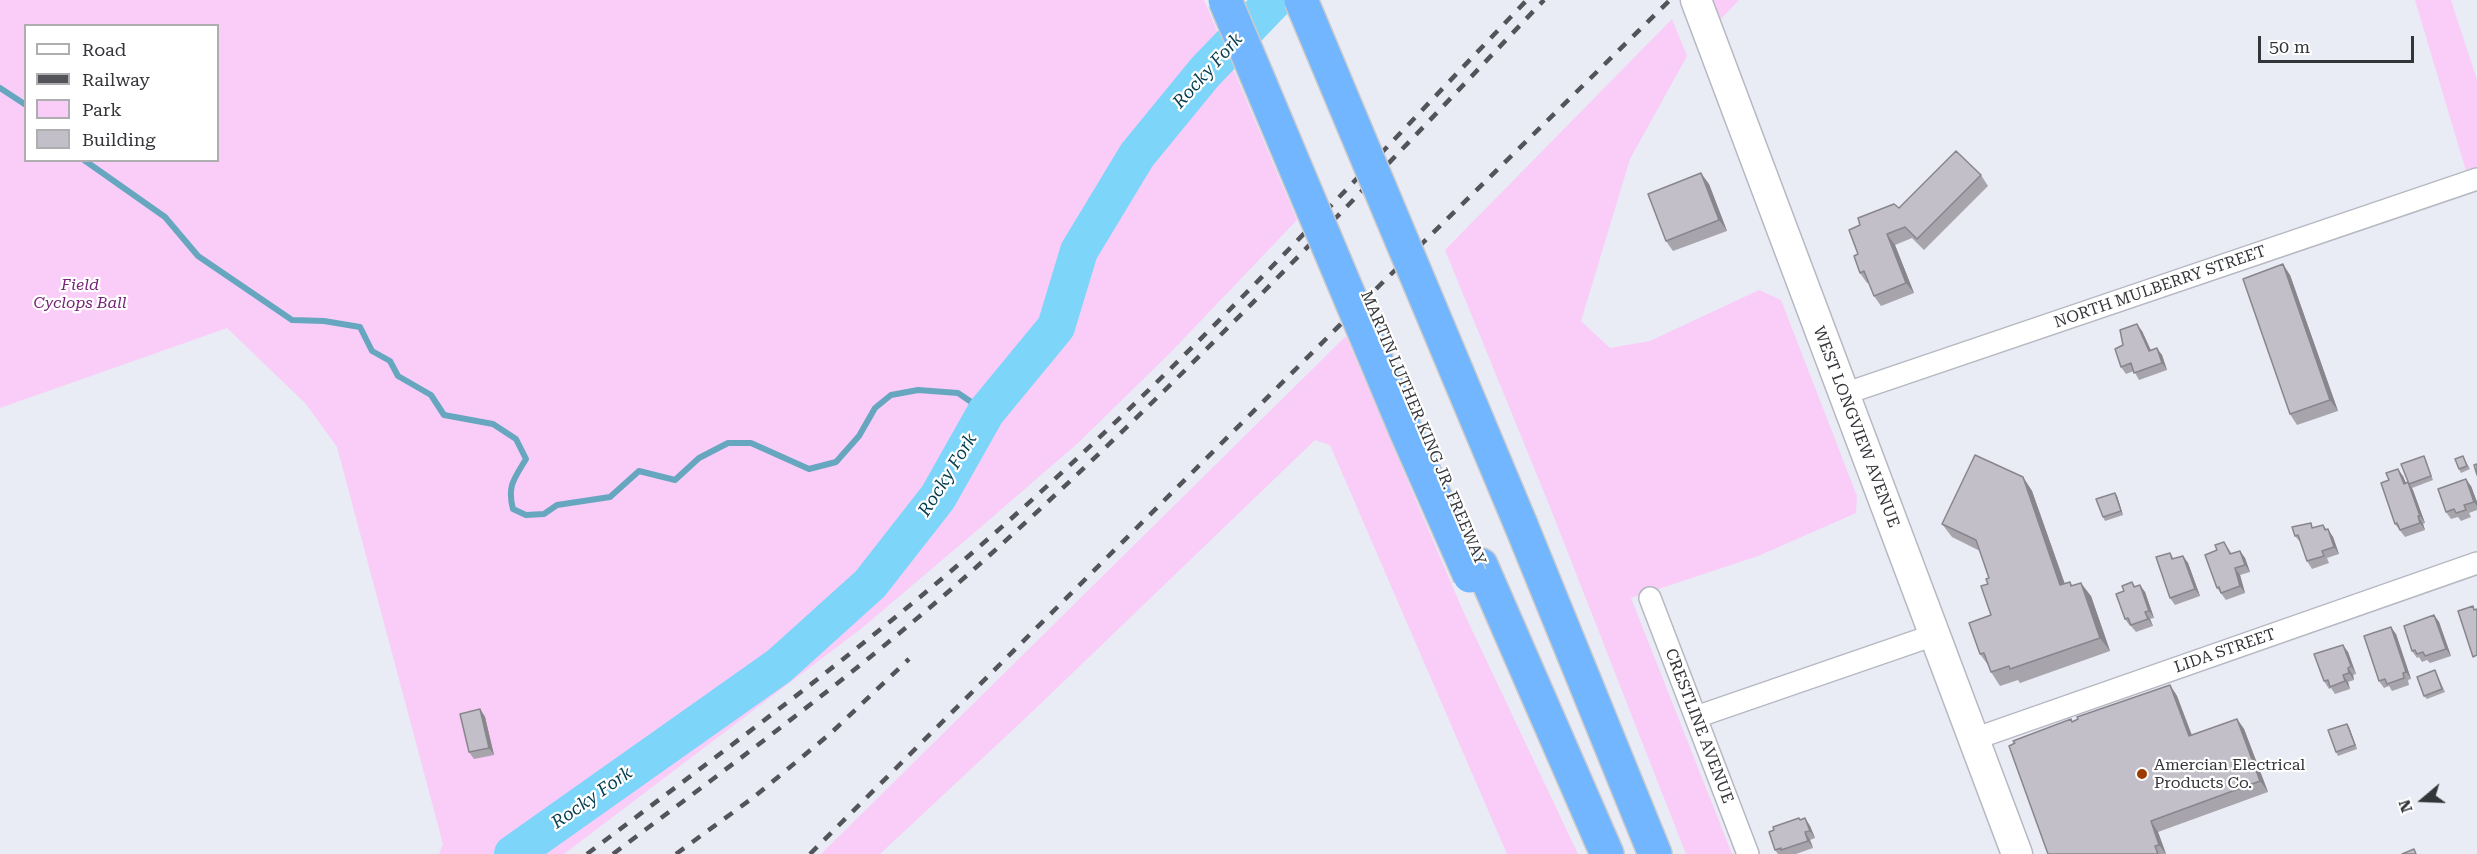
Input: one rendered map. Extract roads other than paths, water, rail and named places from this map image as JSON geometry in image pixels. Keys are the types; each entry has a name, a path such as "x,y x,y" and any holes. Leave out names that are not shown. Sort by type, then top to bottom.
{"highway":[{"path":"1225,0 1406,431 1476,571"},
{"name":"MARTIN LUTHER KING JR. FREEWAY","path":"1243,0 1476,571 1547,717 1607,854"},
{"path":"1301,0 1528,518"},
{"path":"1319,0 1528,518 1564,628 1655,854"}],"street":[{"name":"WEST LONGVIEW AVENUE","path":"1696,0 2017,854"},
{"name":"NORTH MULBERRY STREET","path":"1844,394 2477,179"},
{"name":"LIDA STREET","path":"1974,739 2477,563"},
{"name":"CRESTLINE AVENUE","path":"1650,598 1748,854"},
{"path":"1695,717 1935,635"}],"waterway":[{"name":"Rocky Fork","path":"513,854 779,666 870,584 938,497 986,412 1056,327 1079,251 1137,155 1205,72 1274,0"},
{"path":"0,88 24,104"},
{"path":"87,162 165,217 198,256 292,320 324,321 360,327 372,351 390,361 398,376 431,395 444,415 493,424 516,439 526,459 511,488 511,501 513,509 526,515 544,514 557,505 610,497 639,471 675,480 699,458 728,443 751,443 809,469 836,462 859,436 875,408 891,395 918,390 958,393 986,412"}],"railway":[{"path":"587,854 873,635 965,559 1039,493 1183,357 1527,0"},
{"path":"613,854 801,712 893,639 982,562 1127,427 1269,287 1544,0"},
{"path":"810,854 1381,284 1670,0"},
{"path":"676,854 754,797 831,733 909,659"}],"place":[{"name":"Amercian Electrical Products Co.","path":"2142,774"}],"park label":[{"name":"Field Cyclops Ball","path":"80,294"}]}
